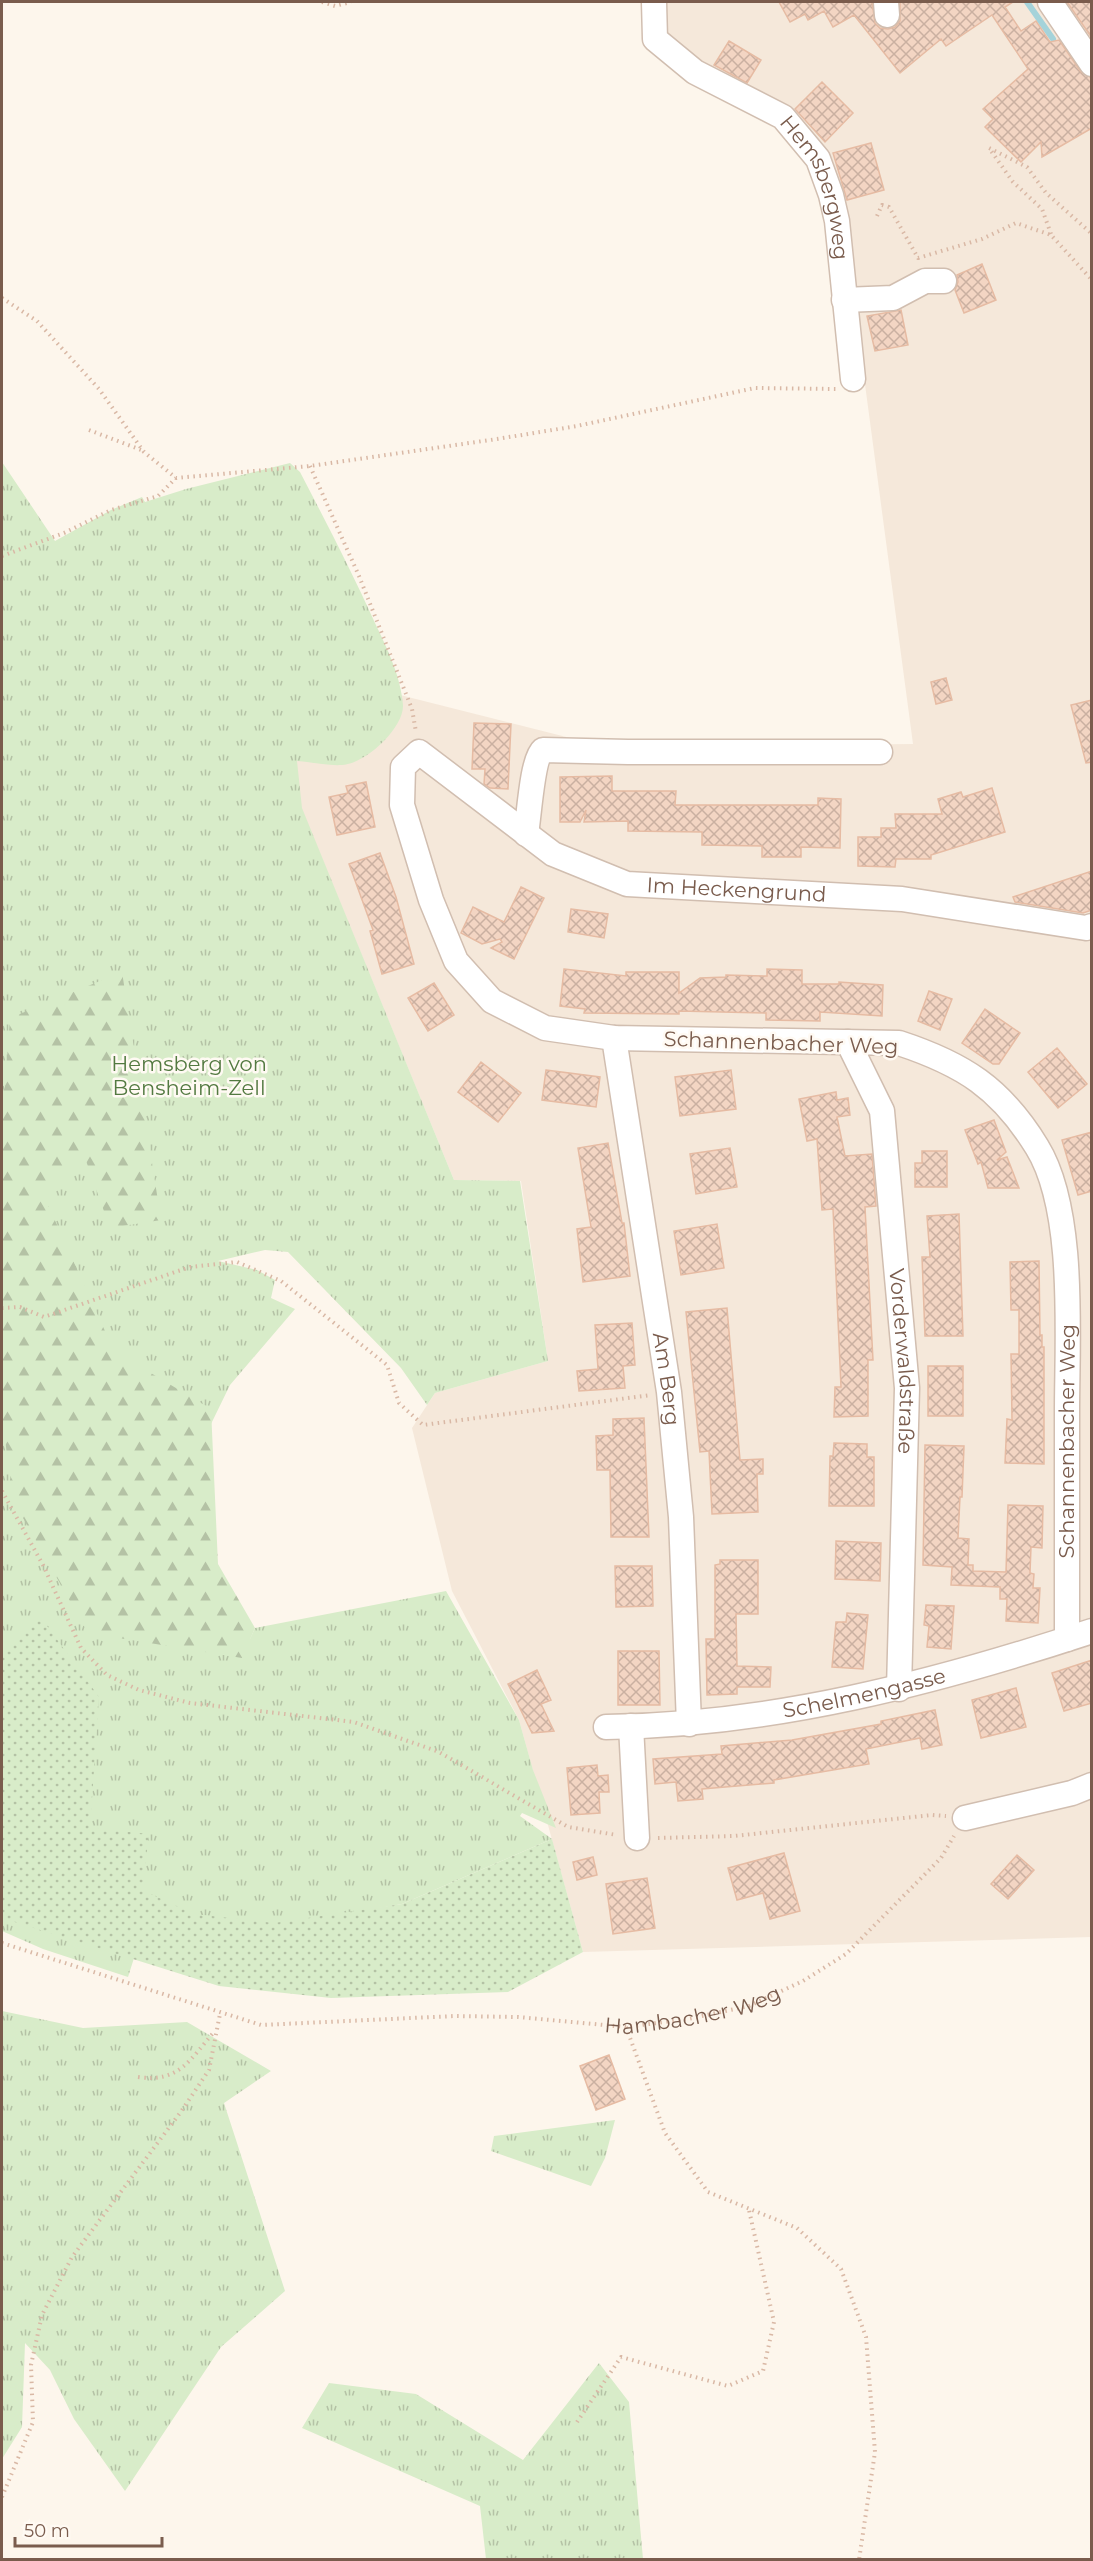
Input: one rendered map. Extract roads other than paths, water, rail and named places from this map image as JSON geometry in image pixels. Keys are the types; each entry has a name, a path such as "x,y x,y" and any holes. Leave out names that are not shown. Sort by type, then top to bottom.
{"street":[{"name":"Hemsbergweg","path":"654,2 655,39 695,72 783,117 818,159 831,195 837,221 852,379"},
{"path":"1050,2 1092,64"},
{"path":"844,300 893,298 924,281 944,281"},
{"path":"526,834 538,754 543,750 880,752"},
{"name":"Im Heckengrund","path":"418,752 553,854 627,884 902,899 1090,931"},
{"name":"Schannenbacher Weg","path":"418,752 403,767 402,805 431,900 456,961 492,1001 545,1028 614,1038 899,1043 935,1055 963,1069 995,1092 1017,1117 1039,1149 1056,1193 1067,1270 1067,1639"},
{"name":"Am Berg","path":"614,1038 669,1392 681,1517 689,1724"},
{"name":"Vorderwaldstraße","path":"848,1042 882,1111 907,1388 899,1689"},
{"name":"Schelmengasse","path":"606,1727 689,1724 796,1710 899,1689 1092,1630"},
{"path":"631,1726 637,1838"},
{"path":"965,1818 1072,1793 1092,1785"}],"waterway":[{"path":"1027,2 1053,39"}],"park label":[{"name":"Hemsberg von Bensheim-Zell","path":"189,1076"}]}
